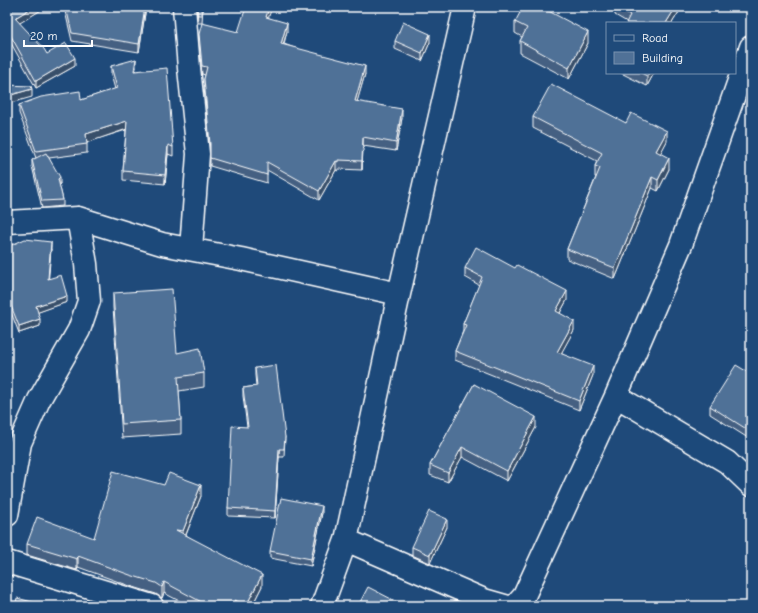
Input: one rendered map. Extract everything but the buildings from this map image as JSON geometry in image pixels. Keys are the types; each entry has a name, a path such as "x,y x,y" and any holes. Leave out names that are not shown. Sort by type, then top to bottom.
{"street":[{"path":"184,7 198,154 192,249"},
{"path":"322,606 346,540 399,294 465,7"},
{"path":"515,606 524,596 616,396 681,245 751,47"},
{"path":"7,515 20,443 39,400 79,330 89,301 86,264 78,218"},
{"path":"7,222 78,218 162,244 241,259 399,294"},
{"path":"616,396 727,462 751,486"},
{"path":"346,540 484,600 505,606"},
{"path":"7,562 152,606"}]}
